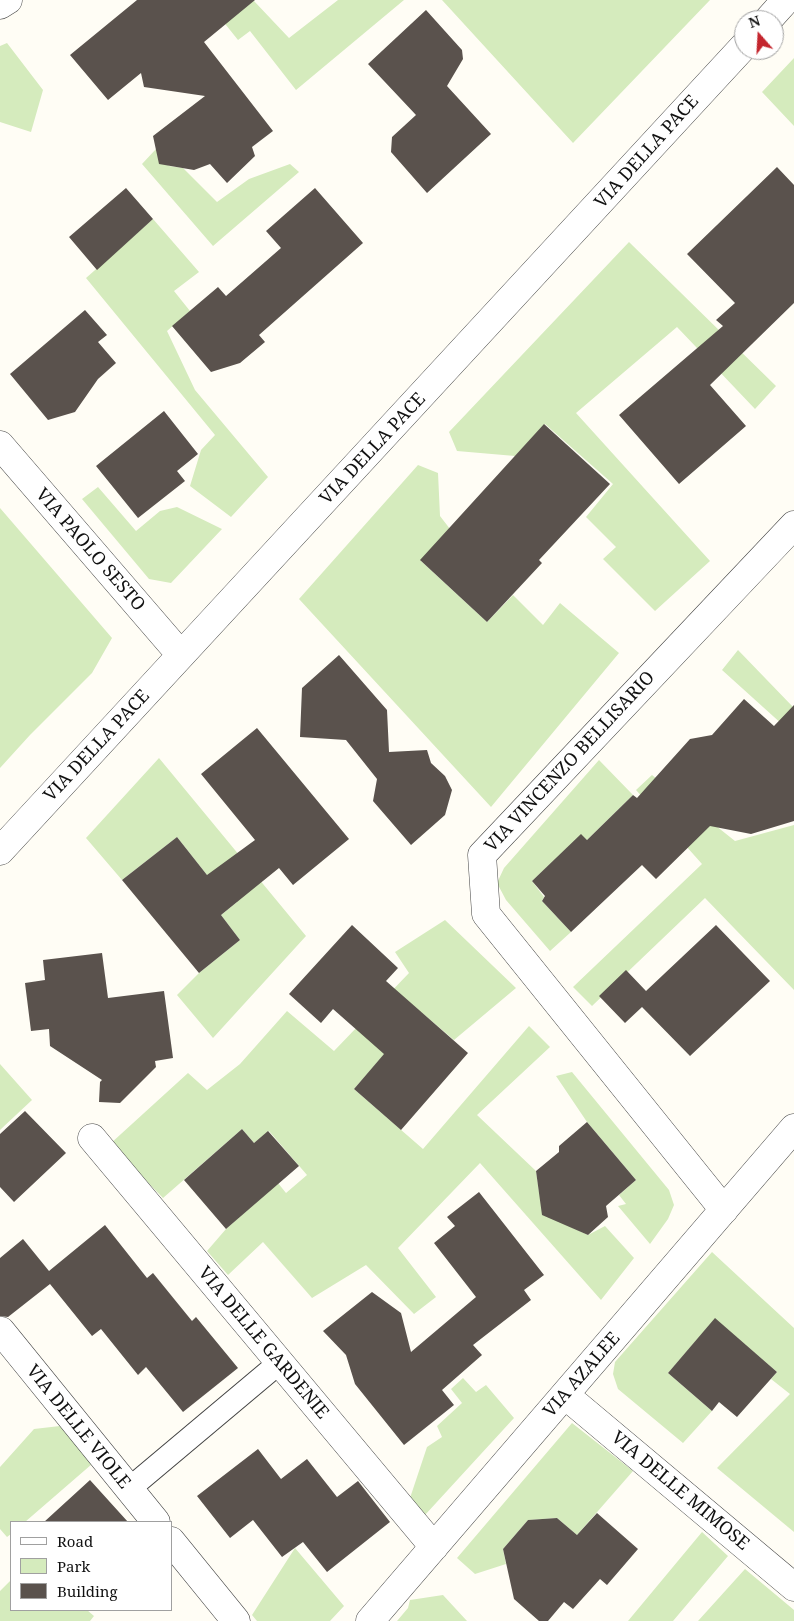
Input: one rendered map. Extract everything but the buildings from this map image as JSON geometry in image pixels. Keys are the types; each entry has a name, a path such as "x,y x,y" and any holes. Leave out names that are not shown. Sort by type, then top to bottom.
{"street":[{"path":"0,5 8,0"},
{"path":"777,10 786,0"},
{"name":"VIA DELLA PACE","path":"0,851 734,57"},
{"name":"VIA PAOLO SESTO","path":"0,445 181,656"},
{"name":"VIA VINCENZO BELLISARIO","path":"724,1210 486,914 482,854 794,525"},
{"name":"VIA AZALEE","path":"370,1621 794,1128"},
{"name":"VIA DELLE GARDENIE","path":"92,1138 434,1547"},
{"name":"VIA DELLE VIOLE","path":"1,1331 155,1521"},
{"name":"VIA DELLE MIMOSE","path":"566,1395 794,1587"},
{"path":"172,1542 236,1621"}],"lane":[{"path":"129,1489 279,1362"}],"green space":[{"path":"206,0 254,1 289,38 338,0 404,0 296,90 250,31 238,40"},
{"path":"442,0 710,0 573,143"},
{"path":"7,43 43,90 31,132 0,122 0,46"},
{"path":"794,58 794,126 762,92"},
{"path":"156,149 169,166 183,168 217,202 249,179 290,164 299,172 213,246 142,164"},
{"path":"153,219 199,272 174,291 190,311 167,331 195,390 268,477 231,517 190,486 201,450 215,435 86,278"},
{"path":"629,242 776,386 755,409 677,327 576,413 710,561 655,611 603,559 616,547 586,517 613,484 545,424 515,456 457,451 449,432"},
{"path":"418,465 438,473 440,516 450,529 421,561 487,622 513,595 543,625 560,603 619,653 491,807 299,599"},
{"path":"98,487 136,531 160,511 177,507 222,529 171,583 149,579 82,499"},
{"path":"0,508 112,638 92,673 0,768"},
{"path":"738,650 794,708 794,735 722,670"},
{"path":"159,758 306,936 213,1038 177,995 199,973 240,940 221,915 237,902 207,875 177,837 122,880 86,838"},
{"path":"599,760 633,795 587,840 581,835 532,881 544,897 542,901 571,932 550,951 506,900 497,883 504,868"},
{"path":"652,775 735,841 794,825 794,990 705,898 592,1006 573,987 702,864 636,790"},
{"path":"445,920 516,988 454,1040 421,1012 354,1089 423,1149 529,1026 550,1047 477,1115 536,1171 539,1192 571,1227 588,1235 605,1226 634,1258 601,1300 480,1163 398,1248 436,1297 414,1314 366,1265 312,1298 263,1242 228,1275 207,1251 226,1229 278,1183 286,1193 307,1175 269,1131 254,1143 242,1129 163,1198 110,1144 188,1073 207,1090 240,1064 287,1011 334,1051 409,973 395,952"},
{"path":"0,1064 32,1100 0,1130"},
{"path":"572,1072 669,1190 674,1205 668,1219 650,1244 618,1206 626,1204 619,1195 636,1180 587,1122 556,1076"},
{"path":"712,1252 794,1328 794,1532 717,1468 790,1394 771,1379 777,1372 715,1319 668,1373 712,1411 683,1443 618,1389 613,1374 615,1362"},
{"path":"463,1378 476,1392 486,1385 514,1418 425,1515 410,1498 427,1447 442,1437 437,1426 462,1403 451,1389"},
{"path":"572,1423 633,1471 577,1535 557,1518 528,1520 503,1549 506,1564 475,1574 457,1558"},
{"path":"60,1426 92,1464 26,1521 10,1521 10,1535 7,1537 0,1529 0,1467 34,1429"},
{"path":"702,1532 728,1556 673,1621 628,1621"},
{"path":"295,1548 344,1606 330,1621 257,1621 252,1615"},
{"path":"745,1569 794,1610 794,1621 698,1621"},
{"path":"10,1581 10,1611 88,1611 94,1616 90,1621 0,1621 0,1591"},
{"path":"443,1595 467,1621 397,1621 408,1608 410,1600"}]}
